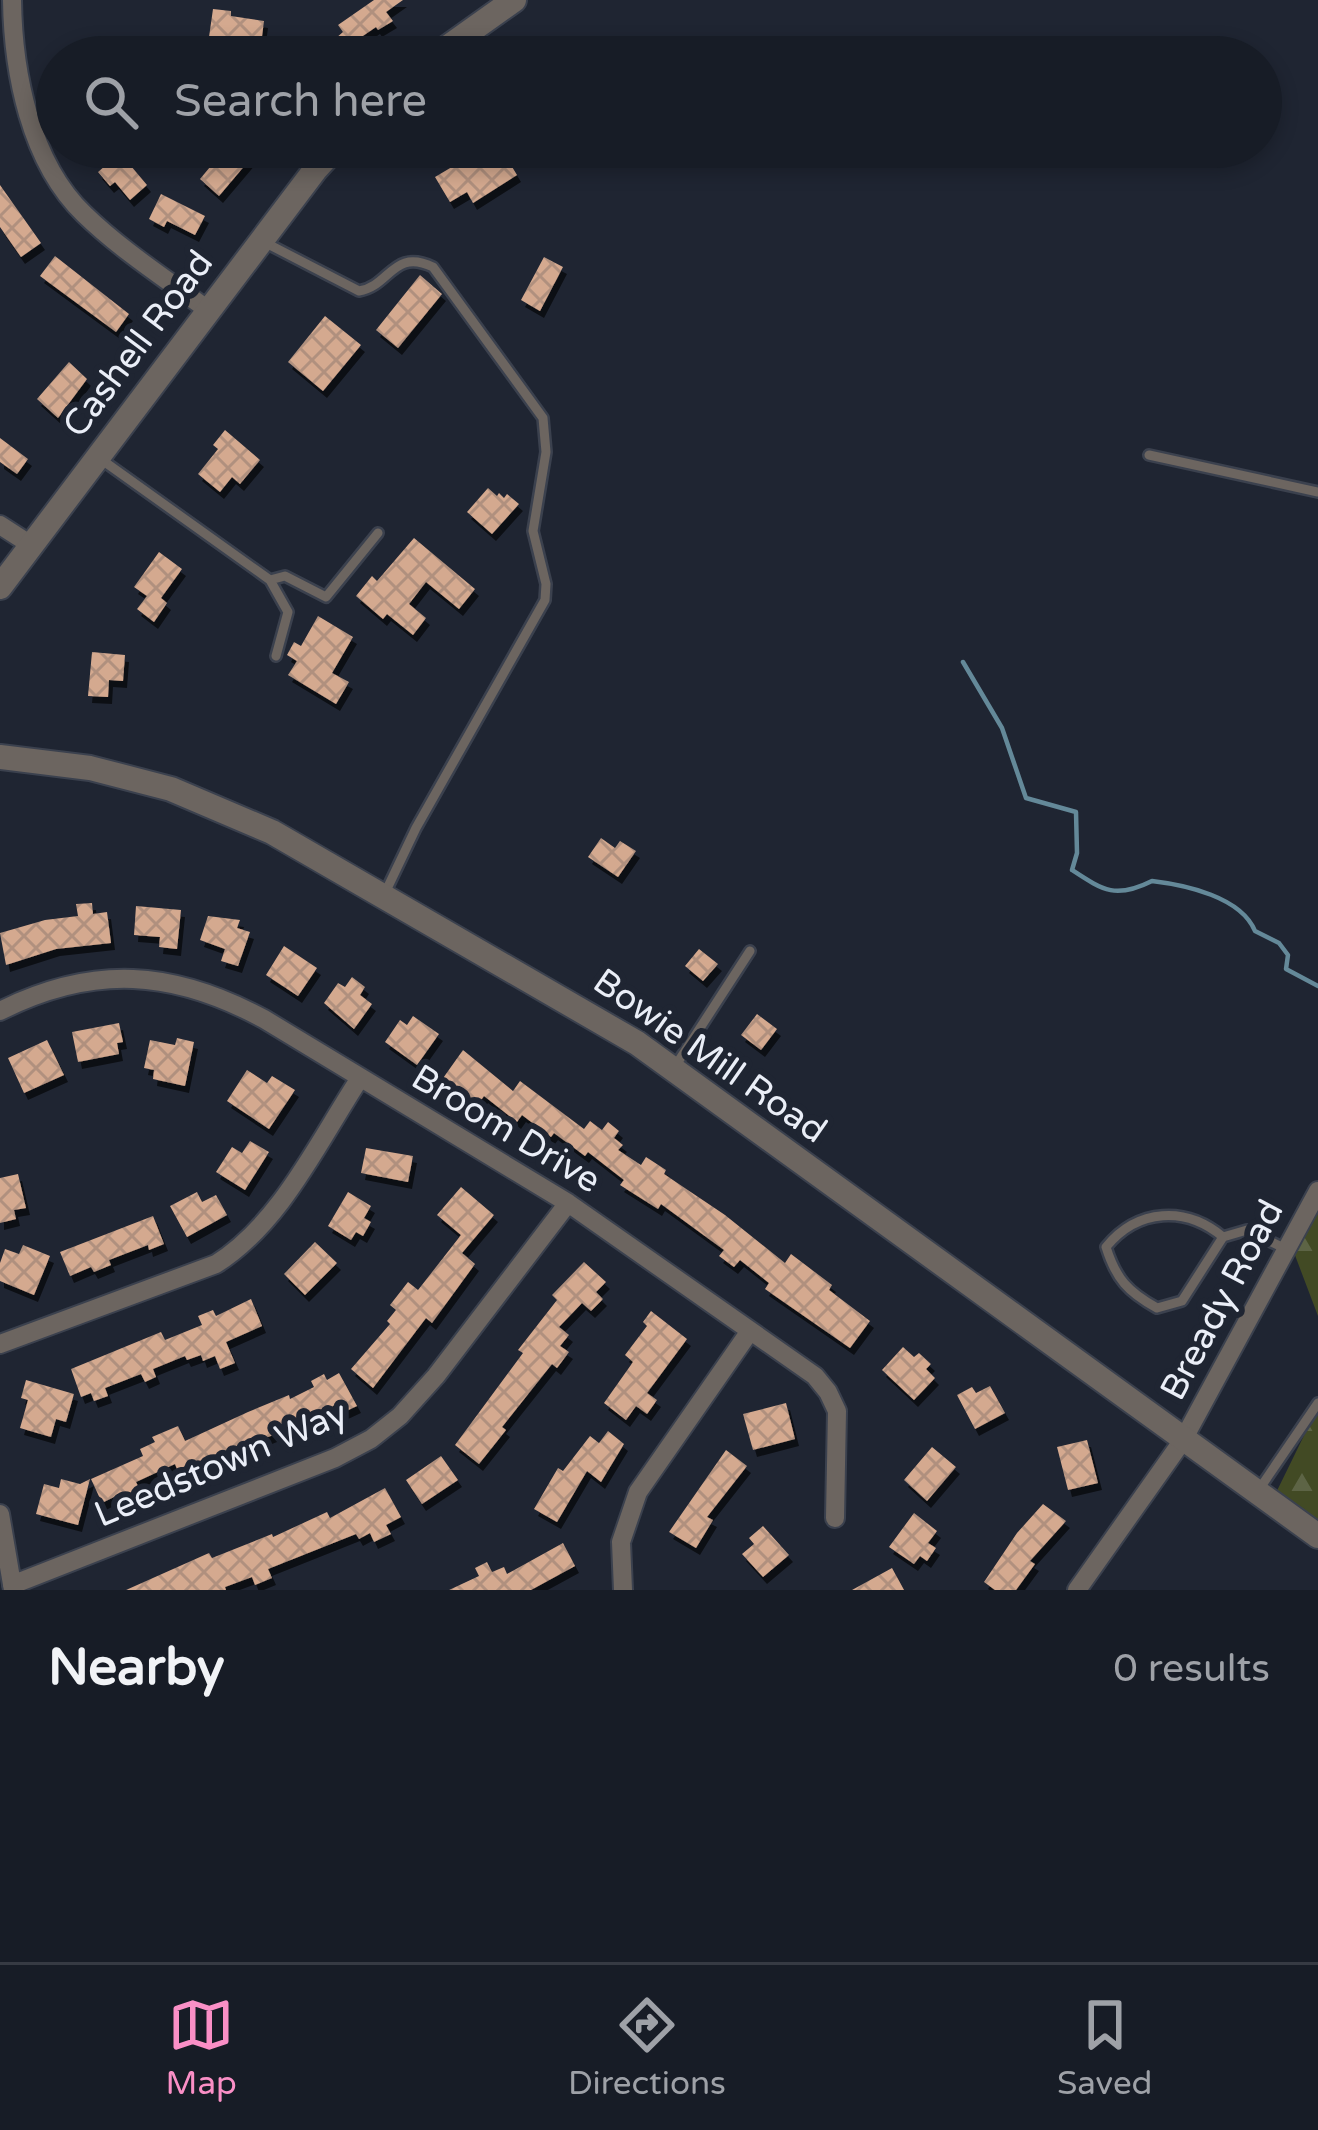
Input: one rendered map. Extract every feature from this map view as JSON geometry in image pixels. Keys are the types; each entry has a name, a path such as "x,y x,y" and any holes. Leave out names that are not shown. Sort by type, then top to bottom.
{"street":[{"path":"11,0 6,31 36,138"},
{"path":"463,36 514,0"},
{"path":"52,168 81,212 208,310"},
{"name":"Cashell Road","path":"0,587 320,168"},
{"path":"0,524 31,545"},
{"name":"Bowie Mill Road","path":"0,757 90,768 171,788 272,832 637,1042 1318,1537"},
{"name":"Broom Drive","path":"0,1011 57,987 135,977 182,983 222,996 264,1018 568,1203 815,1376 834,1401 838,1428 835,1518"},
{"path":"0,1344 216,1264 238,1250 271,1214 360,1078"},
{"name":"Bready Road","path":"1077,1590 1183,1440 1318,1191"},
{"name":"Leedstown Way","path":"12,1588 335,1458 371,1438 400,1416 436,1376 568,1203"},
{"path":"623,1590 621,1542 638,1492 750,1330"},
{"path":"0,1514 12,1588"}],"lane":[{"path":"261,241 359,291 370,289 393,267 418,260 433,267 542,418 547,452 533,531 546,584 545,600 416,828 384,896"},
{"path":"1149,455 1318,493"},
{"path":"98,457 270,580 288,611 276,656"},
{"path":"270,580 285,576 326,597 378,533"},
{"path":"673,1069 750,951"},
{"path":"1223,1238 1204,1221 1181,1214 1146,1216 1106,1246 1113,1271 1127,1291 1157,1308 1182,1301 1223,1238 1247,1230 1286,1250"},
{"path":"1257,1493 1318,1403"}],"green space":[{"path":"1318,1191 1318,1316 1290,1242"},
{"path":"1318,1407 1318,1536 1271,1503"}],"building":[{"path":"374,0 403,0 386,12 393,21 363,36 338,36 343,32 338,25"},
{"path":"213,9 264,21 262,36 209,36"},
{"path":"133,168 147,185 130,200 115,182 110,186 98,172"},
{"path":"209,168 243,168 219,196 200,179"},
{"path":"450,168 513,168 517,175 473,203 467,192 450,202 435,177"},
{"path":"0,185 41,243 21,257 0,227"},
{"path":"161,194 205,216 195,235 167,221 164,227 149,219"},
{"path":"55,256 129,314 116,332 40,276"},
{"path":"544,257 563,267 540,311 521,300"},
{"path":"420,275 442,294 398,348 376,330"},
{"path":"325,316 361,345 323,391 288,362"},
{"path":"69,362 87,379 58,418 37,399"},
{"path":"225,430 260,460 240,484 232,477 220,492 198,474 218,449 213,445"},
{"path":"0,438 28,459 17,474 0,462"},
{"path":"488,488 519,504 492,534 467,512"},
{"path":"414,538 475,589 459,609 426,582 409,604 426,618 413,635 387,614 383,619 356,596 372,576 377,581"},
{"path":"159,552 182,569 161,598 167,603 154,622 137,609 147,596 134,587"},
{"path":"318,616 353,637 332,673 349,682 336,704 288,675 297,661 287,655 294,642 301,646"},
{"path":"92,652 125,655 123,681 109,680 108,697 88,696"},
{"path":"601,838 615,848 620,841 636,851 618,877 588,857"},
{"path":"92,903 93,914 107,912 111,943 56,949 6,965 0,933 78,916 76,904"},
{"path":"136,906 181,910 177,949 159,947 160,937 134,935"},
{"path":"208,916 240,920 237,928 250,932 238,966 221,961 225,949 200,940"},
{"path":"284,946 317,968 298,996 266,975"},
{"path":"699,949 718,964 703,981 685,966"},
{"path":"352,977 365,987 360,995 372,1004 354,1029 324,1003 338,983 345,987"},
{"path":"757,1014 777,1029 761,1050 741,1035"},
{"path":"413,1016 439,1034 417,1065 385,1042 400,1020 407,1025"},
{"path":"119,1023 123,1042 117,1043 119,1054 78,1062 72,1032"},
{"path":"177,1038 194,1042 185,1086 153,1079 154,1070 144,1068 150,1040 175,1045"},
{"path":"47,1040 64,1075 24,1093 8,1058"},
{"path":"463,1050 513,1091 520,1081 584,1129 590,1121 602,1130 608,1122 619,1131 614,1138 623,1145 618,1150 641,1165 646,1157 666,1170 664,1174 785,1263 791,1254 870,1321 850,1348 765,1289 769,1283 740,1260 734,1267 719,1256 724,1250 661,1204 658,1209 620,1185 624,1180 588,1152 585,1156 554,1133 551,1137 522,1115 517,1122 484,1096 476,1107 441,1081"},
{"path":"247,1070 267,1083 272,1076 295,1090 269,1129 227,1101"},
{"path":"250,1141 269,1152 245,1190 216,1172 232,1147 242,1153"},
{"path":"366,1148 413,1156 408,1182 361,1173"},
{"path":"18,1174 26,1208 14,1210 16,1219 0,1223 0,1178"},
{"path":"461,1187 494,1215 462,1253 475,1264 432,1323 426,1318 373,1388 351,1369 390,1324 387,1321 396,1310 390,1305 408,1282 418,1290 461,1235 437,1215"},
{"path":"197,1192 202,1202 216,1195 227,1215 187,1237 170,1206"},
{"path":"348,1192 371,1206 364,1218 371,1222 363,1236 356,1232 351,1240 328,1226"},
{"path":"153,1216 164,1244 149,1250 148,1245 109,1260 111,1265 94,1272 91,1267 70,1276 60,1252"},
{"path":"315,1242 337,1263 305,1295 284,1274"},
{"path":"23,1245 50,1256 34,1295 0,1281 5,1249 19,1254"},
{"path":"584,1262 606,1282 596,1292 603,1299 591,1311 582,1303 559,1327 569,1335 560,1346 569,1352 557,1368 552,1364 479,1464 455,1445 523,1353 518,1350 557,1300 552,1295"},
{"path":"251,1299 262,1326 226,1342 235,1363 220,1369 215,1356 203,1361 201,1355 187,1360 185,1356 153,1369 156,1377 145,1382 141,1374 105,1388 108,1396 94,1401 91,1393 81,1397 71,1369 161,1332 165,1340 202,1325 198,1316 213,1310 216,1316"},
{"path":"651,1311 687,1339 647,1393 657,1400 647,1414 636,1406 626,1420 604,1403 633,1362 625,1355 647,1326 643,1322"},
{"path":"903,1347 931,1364 926,1369 935,1378 914,1400 882,1370"},
{"path":"339,1373 357,1406 342,1413 337,1404 245,1446 246,1450 231,1456 228,1450 179,1474 175,1464 136,1482 141,1492 125,1499 122,1493 102,1503 91,1479 143,1456 140,1449 155,1442 152,1437 178,1426 185,1441 289,1395 290,1399 314,1387 311,1381 324,1374 327,1380"},
{"path":"26,1380 74,1394 66,1422 56,1419 51,1437 20,1428 28,1400 21,1398"},
{"path":"990,1386 1005,1413 975,1429 957,1395 972,1387 976,1393"},
{"path":"786,1403 795,1439 753,1450 743,1414"},
{"path":"608,1431 624,1444 601,1482 587,1471 557,1522 534,1509 558,1468 563,1471 590,1436 599,1443"},
{"path":"1087,1440 1098,1483 1068,1490 1057,1447"},
{"path":"932,1447 956,1467 927,1501 904,1480"},
{"path":"726,1450 747,1466 707,1517 713,1520 696,1548 669,1532"},
{"path":"441,1456 458,1480 422,1504 406,1480"},
{"path":"61,1479 80,1484 90,1479 78,1525 36,1514 44,1484 59,1488"},
{"path":"385,1488 401,1517 386,1525 391,1534 374,1542 370,1533 359,1539 356,1534 268,1569 272,1578 255,1585 252,1577 226,1590 126,1590 209,1553 212,1558 273,1537 327,1512 330,1518"},
{"path":"1043,1504 1066,1521 1030,1561 1035,1564 1016,1590 995,1590 984,1582"},
{"path":"914,1513 937,1531 928,1543 936,1548 927,1561 920,1556 914,1564 889,1547"},
{"path":"763,1526 789,1555 763,1577 742,1554 754,1544 749,1538"},
{"path":"563,1543 575,1566 531,1590 449,1590 479,1576 475,1568 487,1562 492,1572 504,1567 507,1574"},
{"path":"892,1568 904,1590 852,1590"}],"waterway":[{"path":"963,662 1002,728 1026,798 1076,812 1077,853 1072,870 1110,890 1129,890 1152,881 1225,901 1255,931 1279,943 1288,955 1286,969 1318,986"}]}
